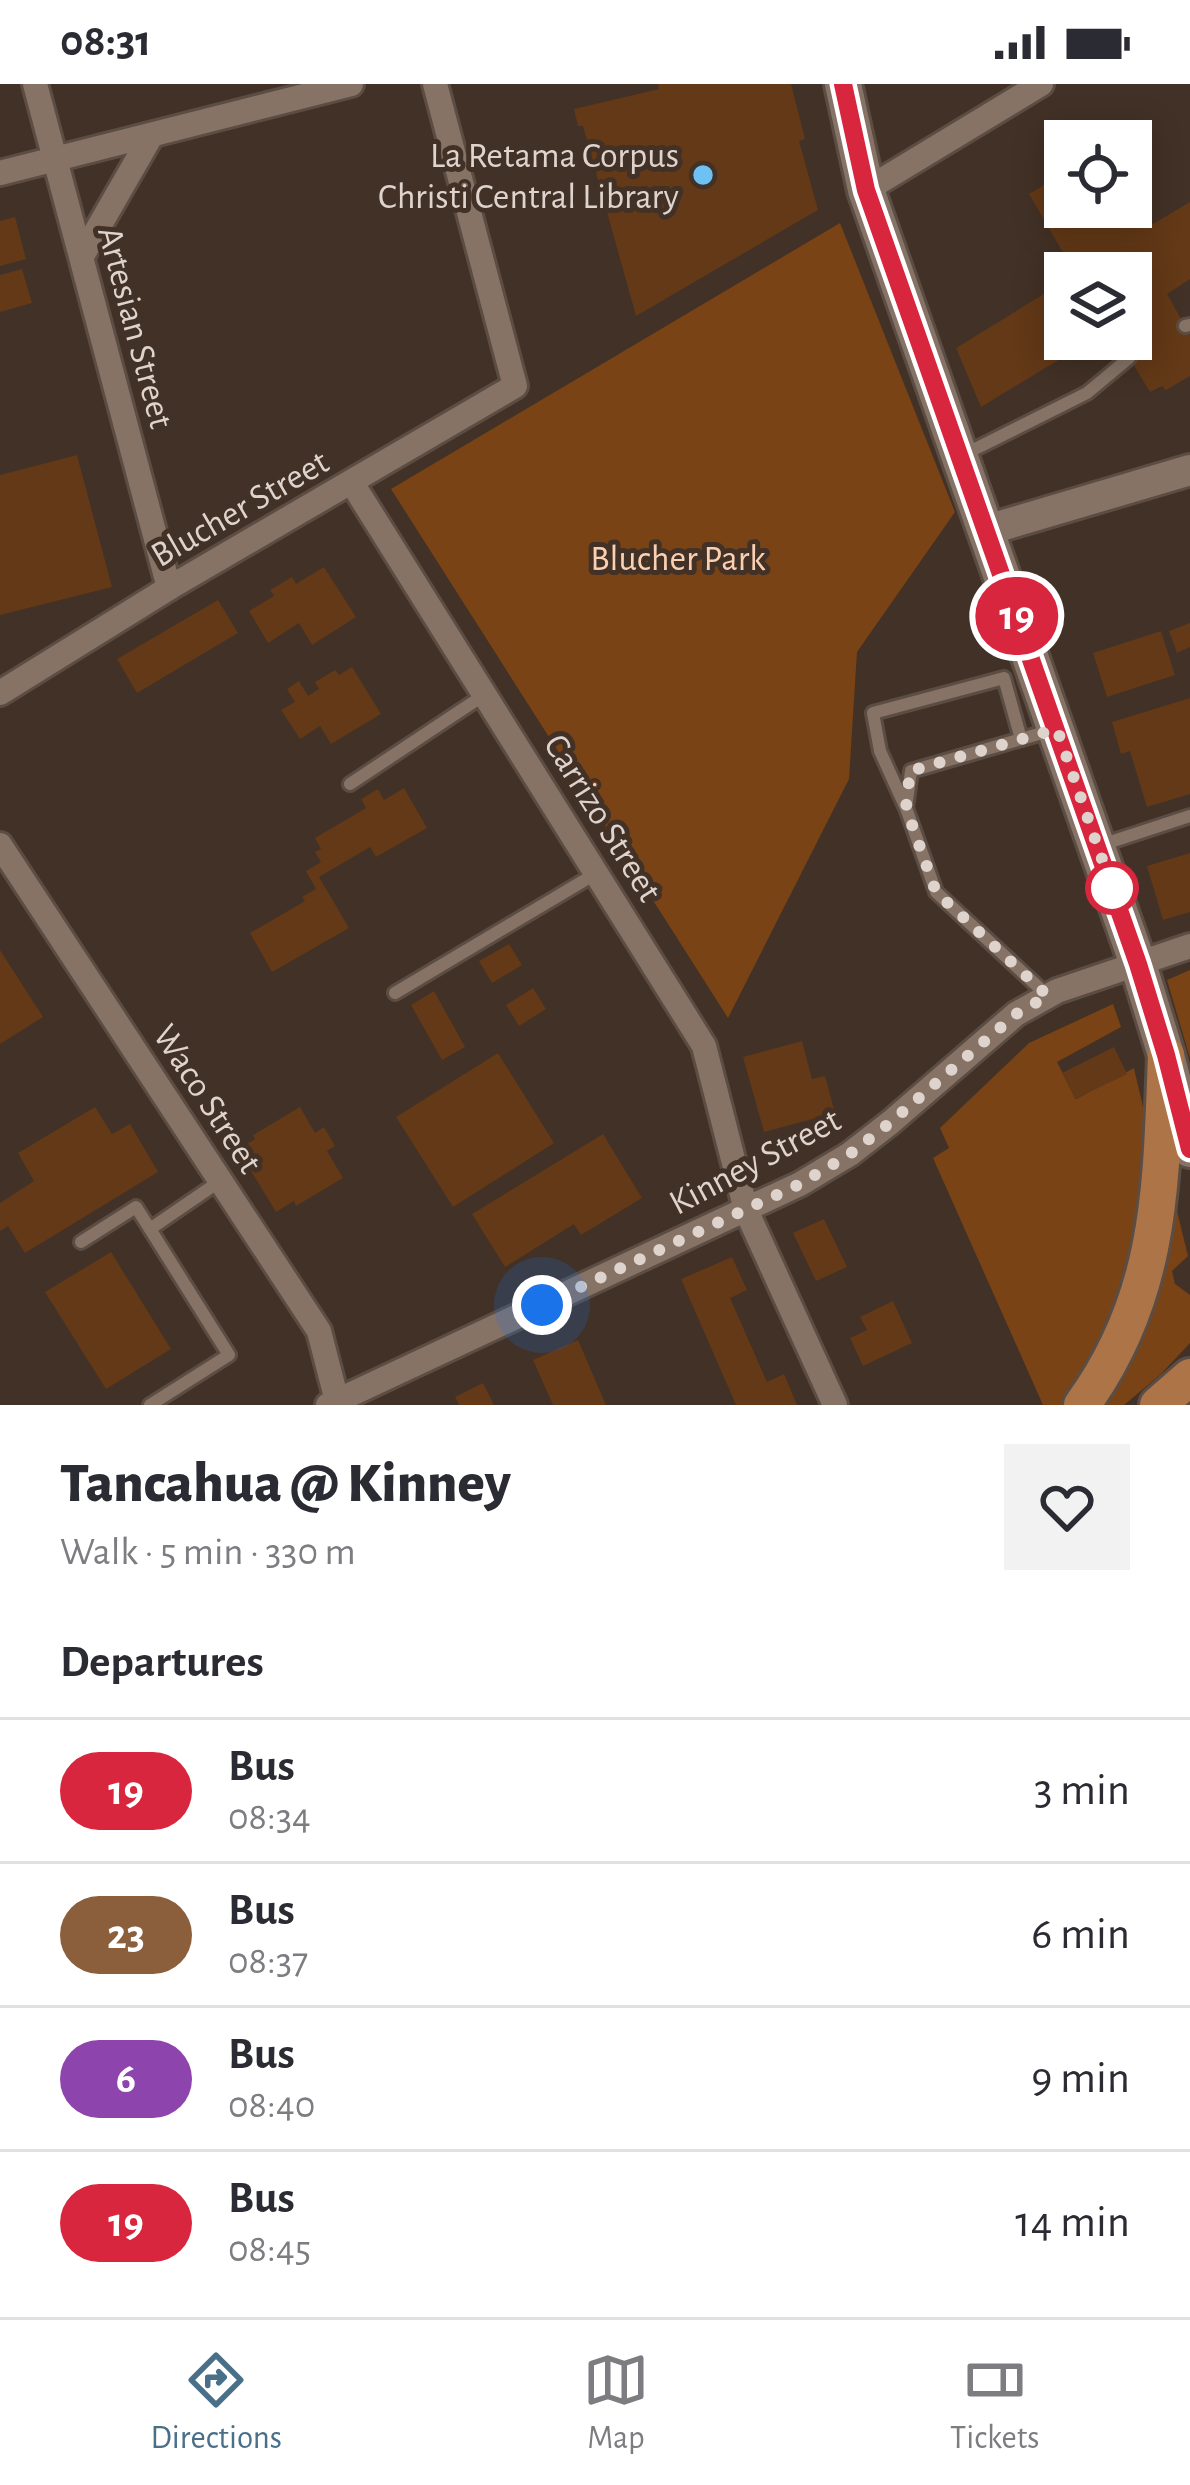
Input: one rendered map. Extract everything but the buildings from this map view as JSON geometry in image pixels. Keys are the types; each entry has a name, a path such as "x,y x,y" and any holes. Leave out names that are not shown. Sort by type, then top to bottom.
{"main road":[{"path":"843,84 866,190 987,530 1039,734 1097,846 1166,1055 1190,1149"},
{"path":"1082,1405 1116,1349 1139,1294 1154,1236 1166,1055"},
{"path":"1158,1405 1190,1377"}],"street":[{"name":"Artesian Street","path":"34,84 169,588"},
{"path":"0,173 351,84"},
{"name":"Blucher Street","path":"0,693 169,588 515,386 435,84"},
{"path":"866,190 1041,84"},
{"path":"82,256 152,136"},
{"path":"987,530 1190,470"},
{"name":"Carrizo Street","path":"352,484 704,1046 746,1210 835,1405"},
{"name":"Waco Street","path":"0,845 319,1331 332,1403"},
{"name":"Kinney Street","path":"332,1403 800,1184 891,1122 1016,1014 1048,996 1190,946"}],"lane":[{"path":"961,456 1087,393 1128,360"},
{"path":"906,808 910,771 1039,734 1004,678 873,713 880,751 936,892 1048,996"},
{"path":"350,784 484,694"},
{"path":"1097,846 1190,817"},
{"path":"395,993 597,874"},
{"path":"150,1228 220,1180"},
{"path":"81,1242 136,1208 230,1354 150,1405"}],"green space":[{"name":"Blucher Park","path":"840,223 955,512 857,652 849,779 728,1018 391,489"},
{"path":"1190,970 1190,1058 1167,980"},
{"path":"1113,1004 1121,1027 1057,1062 1076,1099 1134,1068 1147,1152 1140,1229 1118,1304 1084,1373 1063,1405 1043,1405 933,1158 949,1148 940,1128 1029,1043"},
{"path":"1169,1210 1177,1211 1188,1256 1172,1271 1175,1284 1190,1295 1190,1343 1124,1405 1096,1405"}],"bus line":[{"name":"19","path":"843,84 866,190 1138,964 1190,1149"}],"place":[{"name":"La Retama Corpus Christi Central Library","path":"703,175"}],"route":[{"path":"542,1305 800,1184 850,1154 1016,1014 1048,996 936,892 906,808 910,771 1057,729 1112,888"}]}
